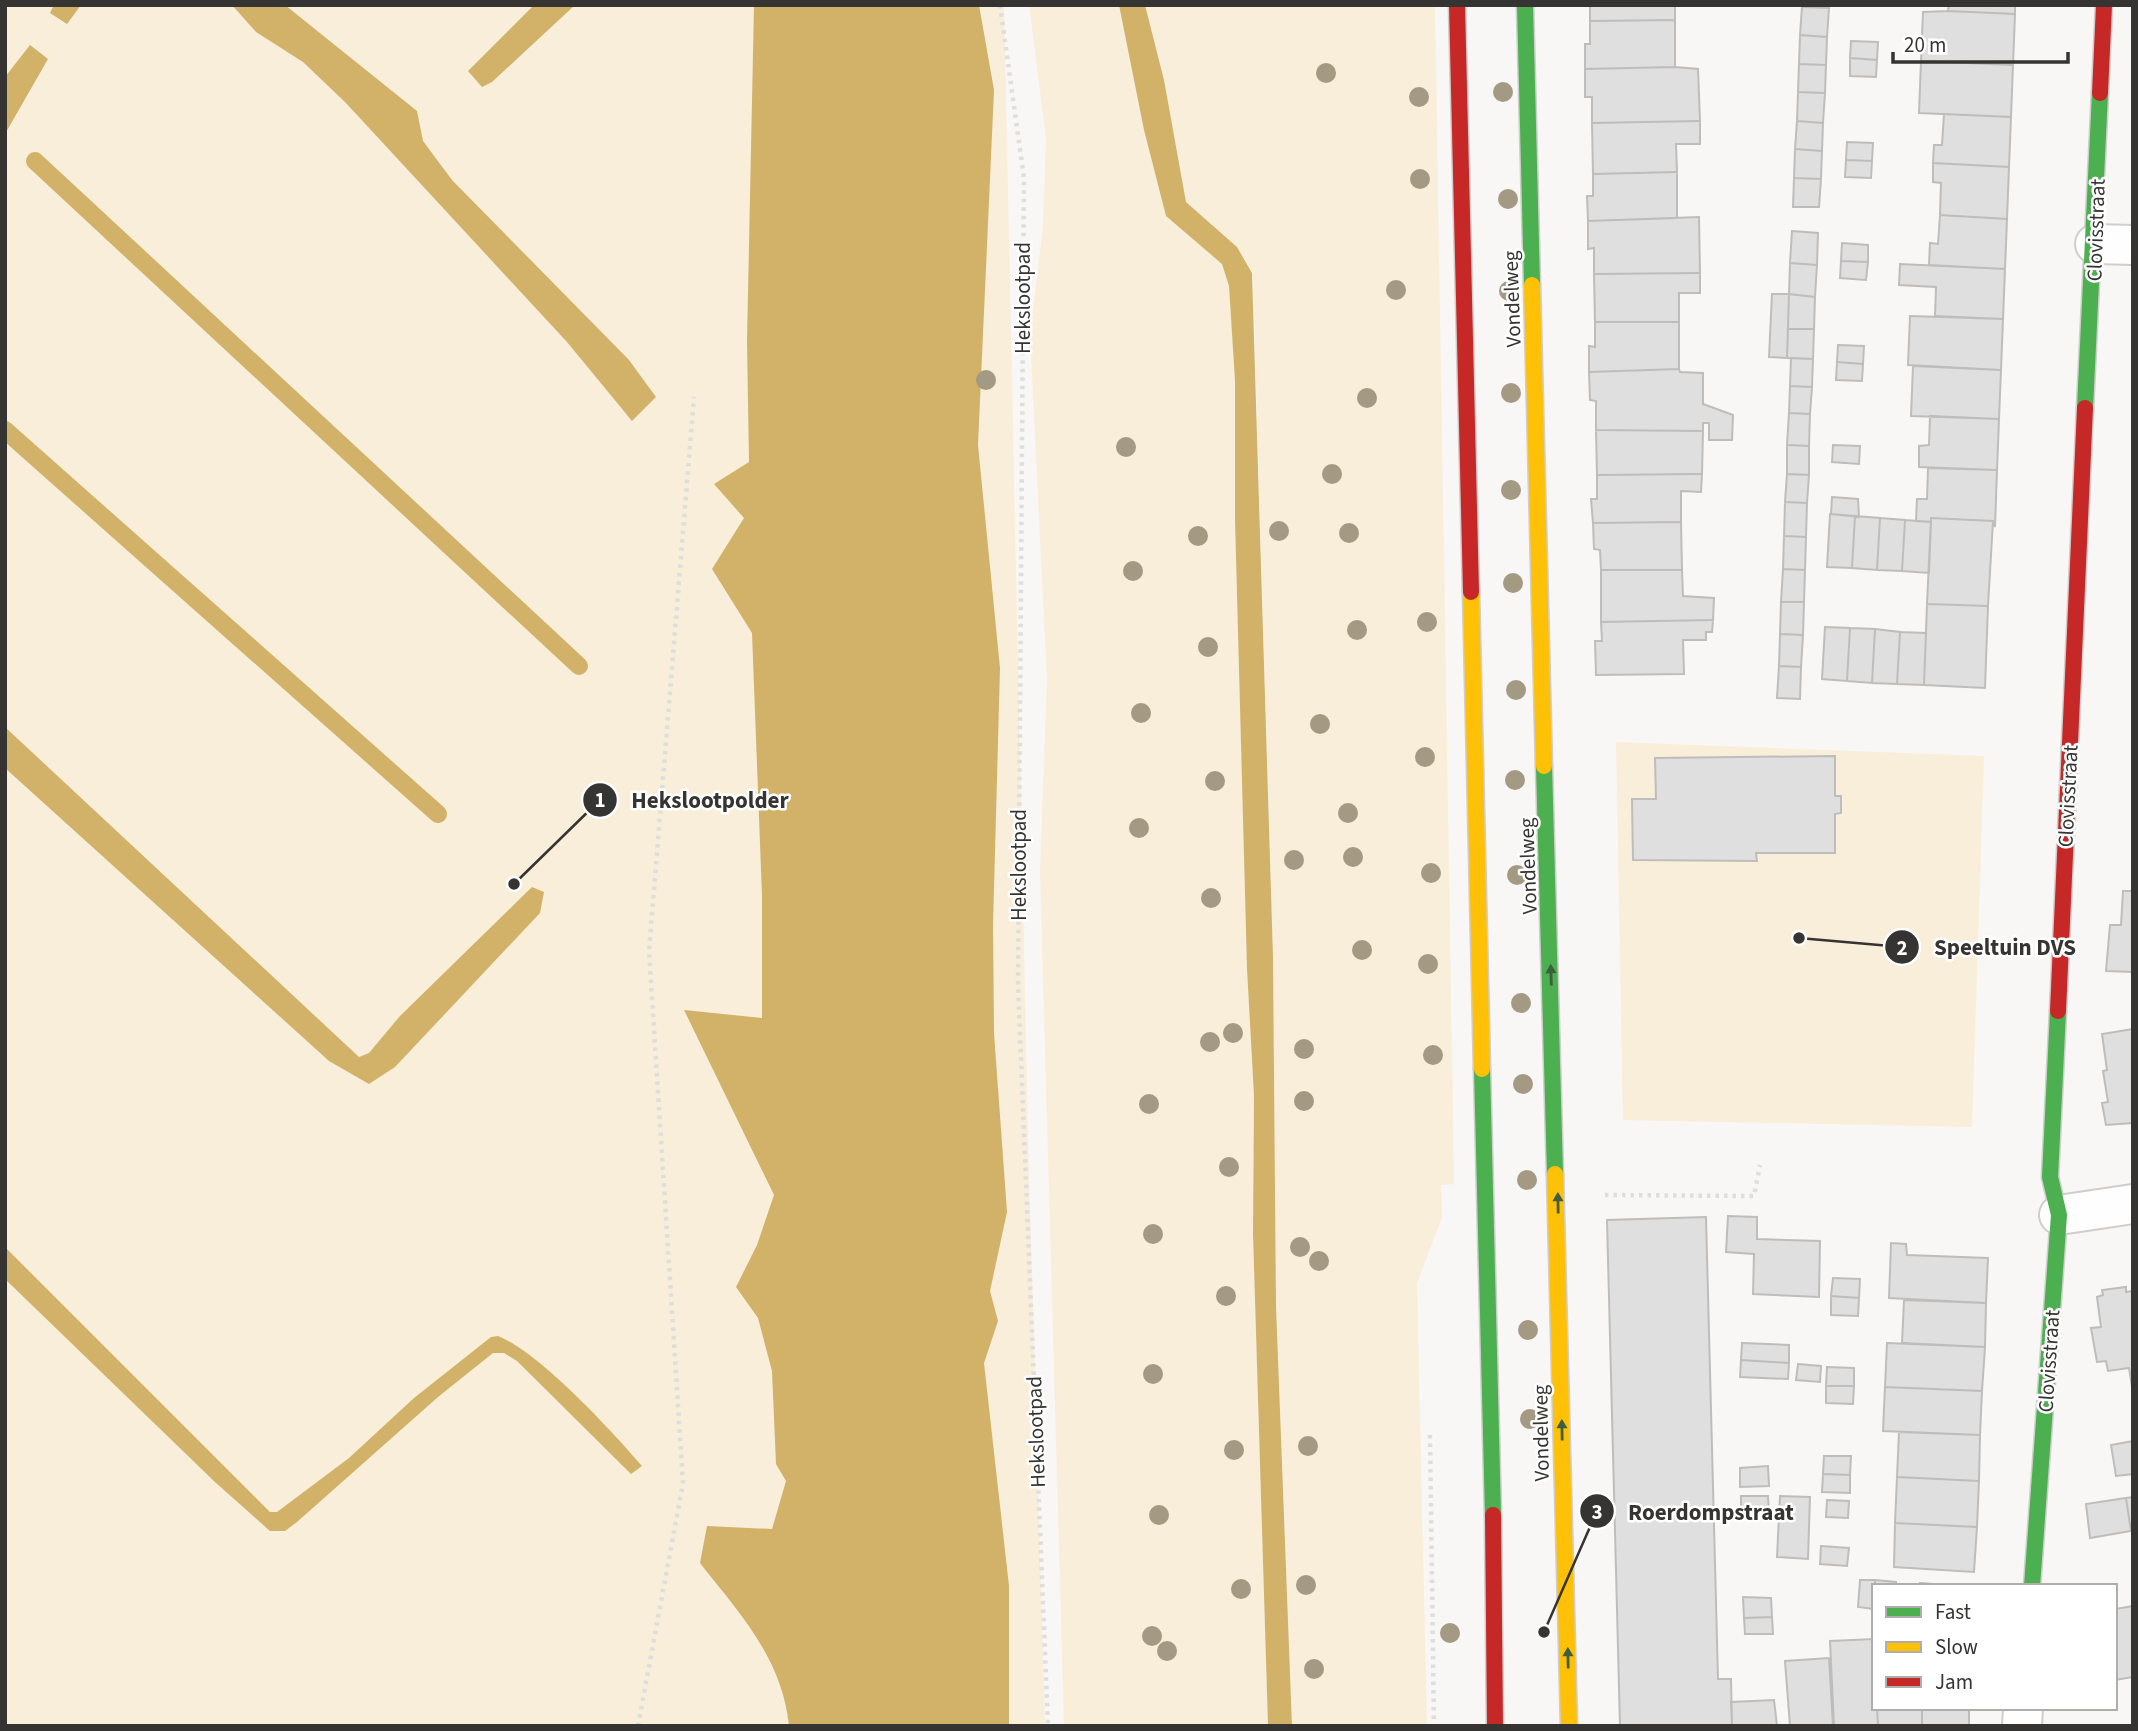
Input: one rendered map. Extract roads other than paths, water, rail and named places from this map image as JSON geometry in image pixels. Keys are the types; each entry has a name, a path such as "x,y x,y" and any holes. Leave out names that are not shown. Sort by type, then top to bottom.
{"street":[{"path":"1457,5 1493,1517 1495,1726"},
{"name":"Vondelweg","path":"1525,5 1558,1194 1569,1726"},
{"name":"Clovisstraat","path":"2032,1584 2059,1215 2050,1177 2104,5"},
{"path":"2095,244 2133,245"},
{"path":"2059,1215 2133,1204"}],"waterway":[{"path":"35,161 579,666"},
{"path":"5,430 438,814"}],"place":[{"name":"Hekslootpolder","path":"514,884"},
{"name":"Speeltuin DVS","path":"1799,938"},
{"name":"Roerdompstraat","path":"1544,1632"}]}
